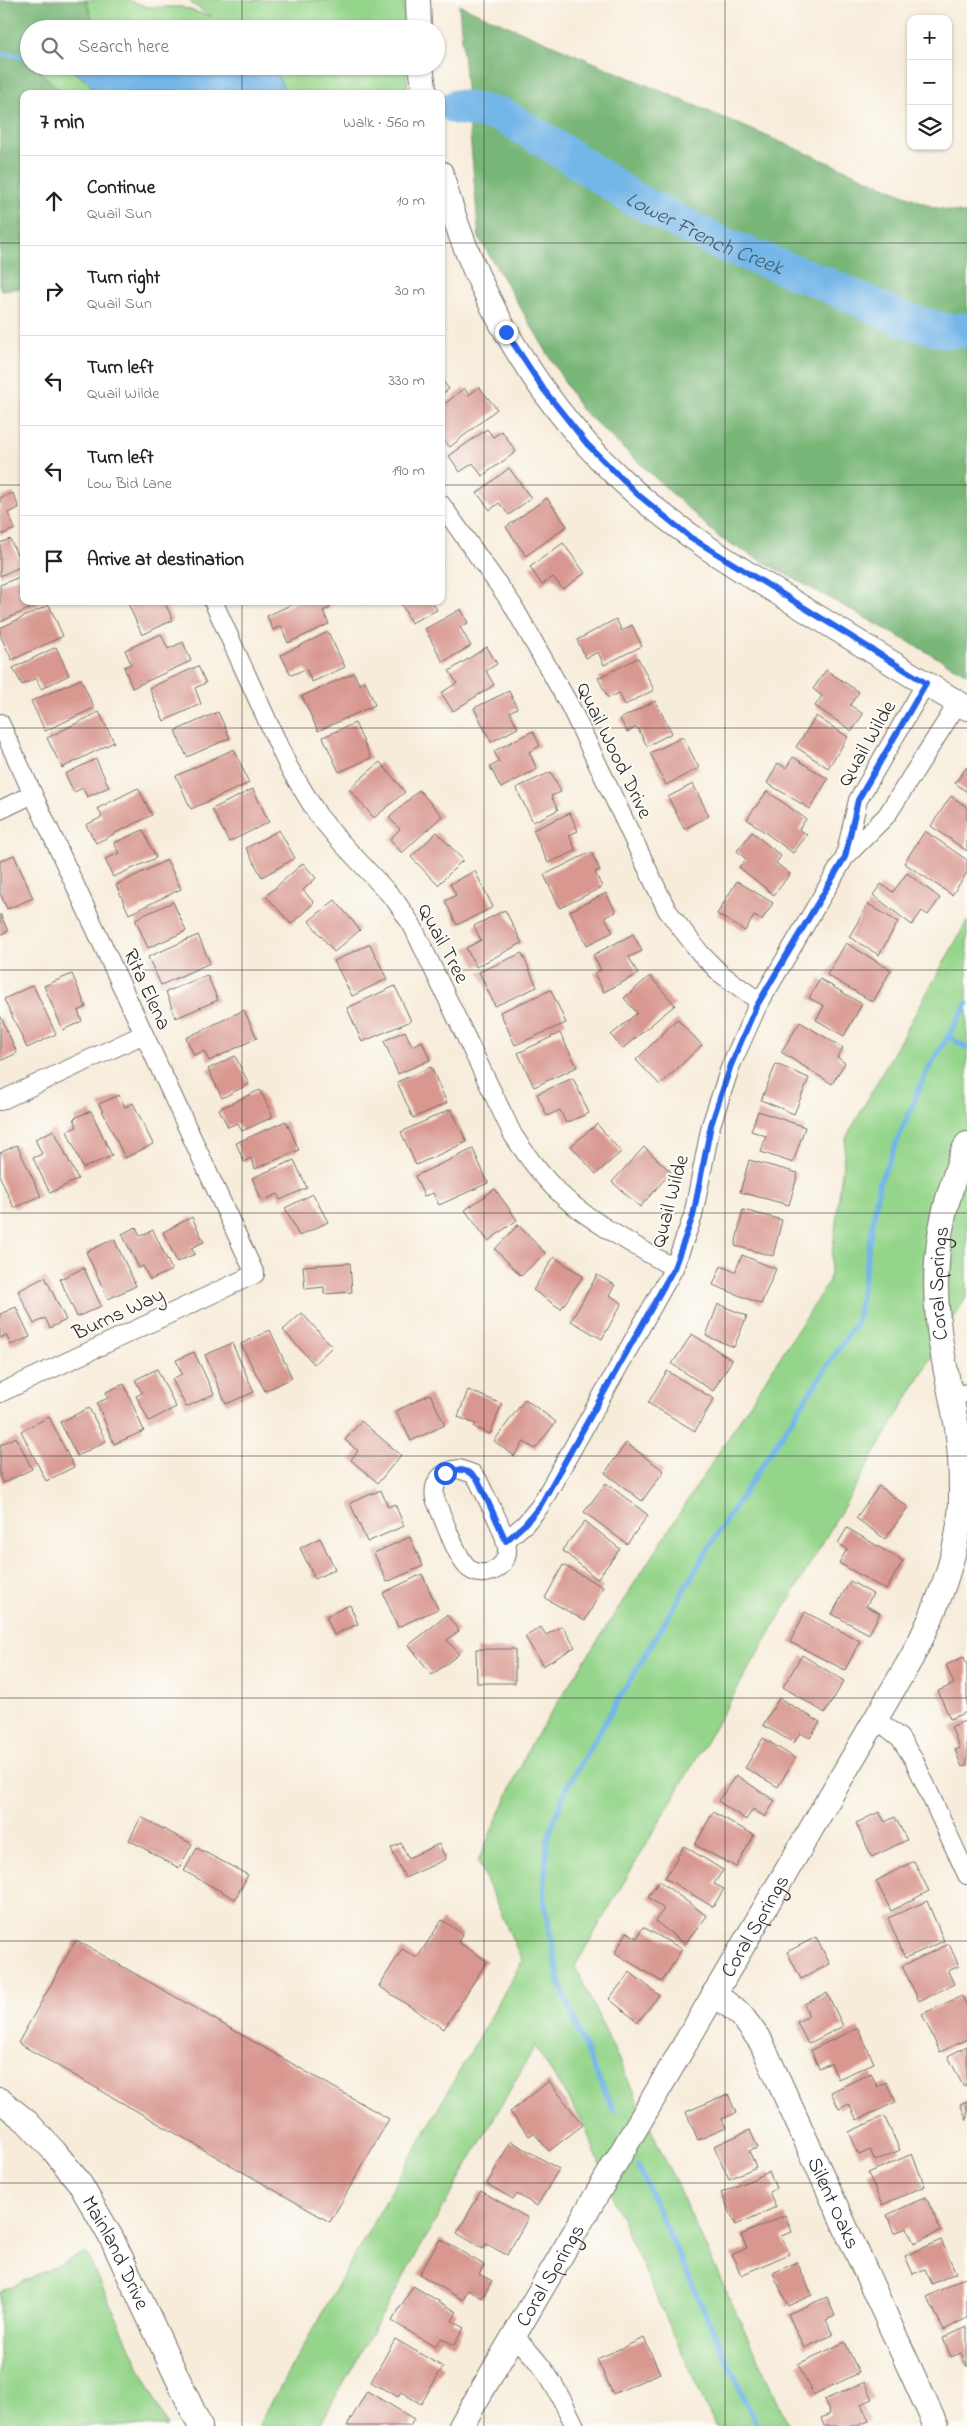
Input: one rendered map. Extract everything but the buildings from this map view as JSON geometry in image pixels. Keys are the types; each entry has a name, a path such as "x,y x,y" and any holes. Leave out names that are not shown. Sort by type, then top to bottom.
{"street":[{"path":"418,0 419,20"},
{"path":"422,75 424,90"},
{"path":"445,187 475,270 506,332 544,390 587,444 636,493 690,537 962,705"},
{"name":"Quail Wood Drive","path":"445,510 512,604 570,706 667,910 701,954 721,974 760,1002"},
{"name":"Quail Tree","path":"215,605 288,766 318,815 395,900 412,925 512,1135 546,1180 588,1217 674,1268"},
{"name":"Quail Wilde","path":"845,857 858,800 926,683"},
{"name":"Quail Wilde","path":"506,1541 525,1524 540,1506 674,1268 693,1216 711,1125 725,1082 760,1002 845,857 887,815 962,705"},
{"name":"Rita Elena","path":"0,723 255,1274"},
{"path":"0,810 33,794"},
{"path":"0,1101 144,1034"},
{"name":"Coral Springs","path":"461,2426 912,1657 929,1624 943,1589 952,1553 964,1486 957,1430 959,1395 938,1321 936,1284 938,1246 944,1210 967,1144"},
{"name":"Burns Way","path":"0,1393 255,1274"},
{"path":"459,1469 473,1474 478,1480 506,1541 506,1556 498,1569 484,1574 469,1568 464,1563 435,1499 434,1492 439,1478 452,1470 459,1469"},
{"path":"875,1718 900,1738 914,1760 967,1875"},
{"name":"Silent Oaks","path":"714,1993 742,2016 761,2042 936,2426"},
{"name":"Mainland Drive","path":"0,2100 27,2122 79,2182 112,2239 200,2426"},
{"path":"514,2336 537,2358 554,2383 575,2426"}],"green space":[{"path":"0,0 86,0 92,20 20,20 20,75 43,75 60,90 20,90 20,288 0,290"},
{"path":"86,0 129,0 147,7 181,7 212,17 191,3 191,0 404,0 405,20 92,20"},
{"path":"459,5 933,207 967,214 967,674 720,538 580,408 479,238"},
{"path":"43,75 123,75 133,90 60,90"},
{"path":"230,75 407,75 408,90 245,90"},
{"path":"967,921 967,1296 575,1966 789,2426 715,2426 619,2214 584,2124 535,2046 319,2426 258,2426 522,1961 478,1861 531,1744 829,1281 846,1138"},
{"path":"86,2252 167,2426 0,2426 0,2292"}],"water":[{"path":"78,75 277,75 283,86 282,90 94,90 88,82"}],"waterway":[{"name":"Lower French Creek","path":"0,53 20,56"},
{"name":"Lower French Creek","path":"456,107 502,115 565,153 634,199 722,244 821,282 905,320 946,331 967,330"},
{"path":"614,2111 589,2058 559,1981 544,1900 547,1840 566,1788 720,1529 857,1321 879,1184 926,1073 967,1004"},
{"path":"948,1036 967,1048"},
{"path":"638,2166 757,2426"}],"route":[{"path":"445,1473 459,1469 473,1474 478,1480 506,1541 525,1524 540,1506 674,1268 693,1216 711,1125 731,1065 756,1007 845,857 858,800 926,683 748,575 690,537 636,493 587,444 544,390 506,332"}]}
